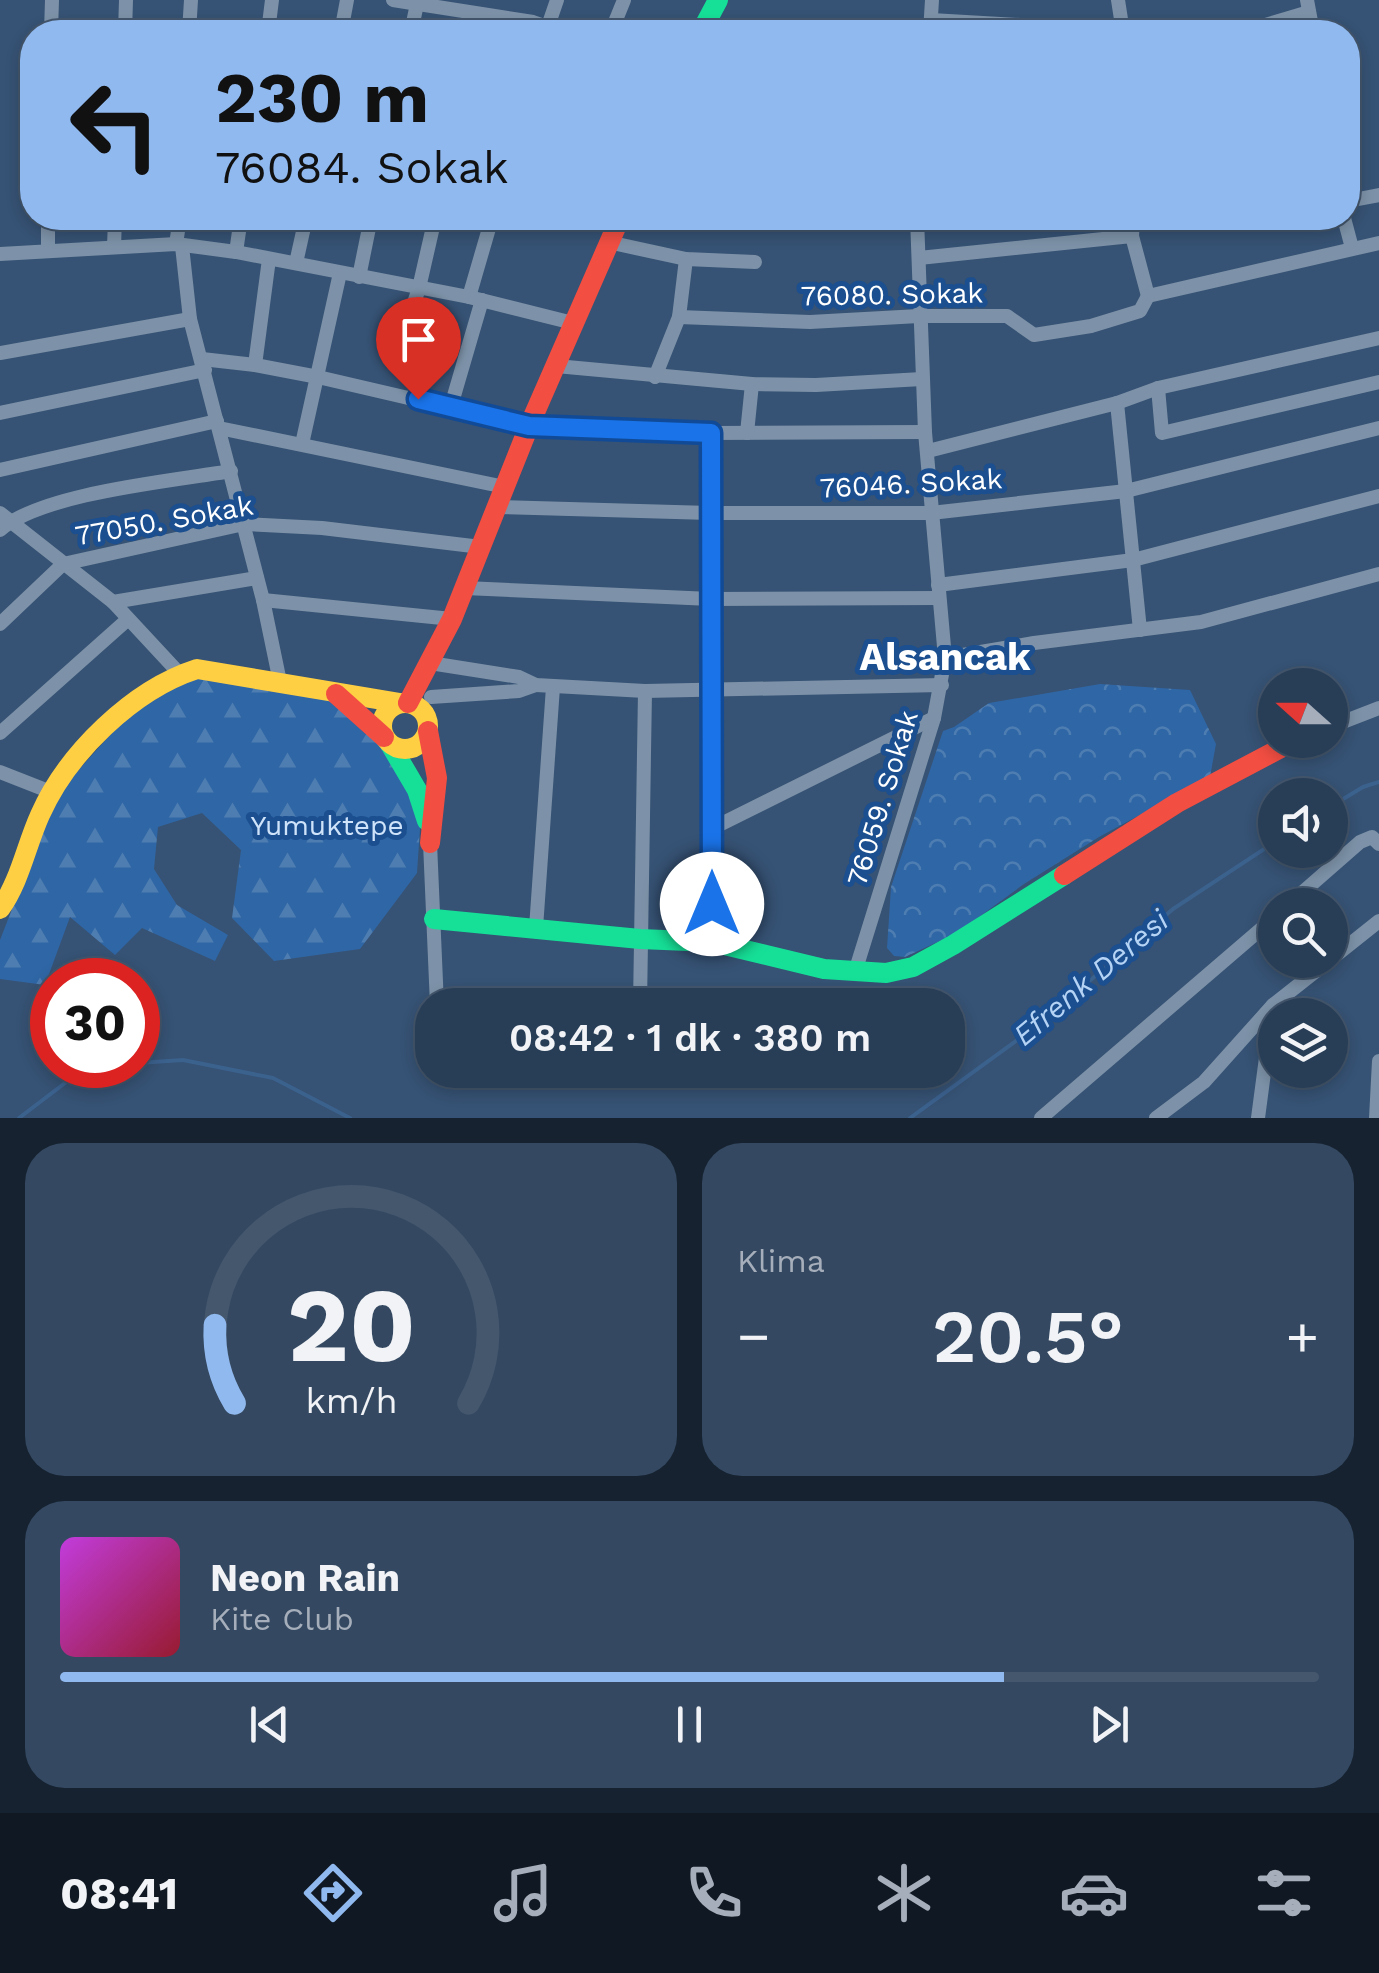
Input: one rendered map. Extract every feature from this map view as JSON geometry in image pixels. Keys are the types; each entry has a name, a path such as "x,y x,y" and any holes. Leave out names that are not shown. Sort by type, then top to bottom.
{"street":[{"path":"392,0 512,20"},
{"path":"414,20 417,4"},
{"path":"1272,20 1308,6"},
{"path":"488,20 490,14"},
{"path":"48,230 48,251"},
{"path":"114,247 115,230"},
{"path":"180,230 190,319 263,600 280,682"},
{"path":"236,252 239,230"},
{"path":"296,263 303,230"},
{"path":"360,276 370,230"},
{"path":"395,360 419,288 432,230"},
{"path":"451,406 489,230"},
{"path":"430,843 438,778 428,731 415,703 614,230"},
{"name":"76059. Sokak","path":"855,972 942,685 944,658 922,379 917,230"},
{"path":"1132,230 1148,296"},
{"path":"1347,230 1352,248"},
{"path":"919,258 1132,236"},
{"path":"608,242 686,259 755,262"},
{"name":"76080. Sokak","path":"679,317 810,322 1008,316 1034,335 1092,326 1140,311 1148,296 1379,243"},
{"path":"0,254 179,245 296,263 573,323"},
{"path":"255,365 269,259"},
{"path":"655,377 679,317 686,259"},
{"path":"302,444 340,273"},
{"path":"0,353 190,319"},
{"path":"928,451 1116,403 1158,388 1379,338"},
{"path":"0,414 203,364 255,365 529,426 711,433 926,432"},
{"path":"556,366 752,384 922,379"},
{"path":"1158,388 1162,433 1379,382"},
{"path":"747,433 752,384"},
{"path":"1116,403 1140,630"},
{"path":"0,470 218,425"},
{"name":"76046. Sokak","path":"218,425 501,497 710,512 931,513 1126,490 1379,428"},
{"path":"711,433 712,942"},
{"path":"3,522 53,502 230,471"},
{"path":"465,588 711,599 939,592 1133,560 1379,496"},
{"path":"3,522 113,602 178,672"},
{"name":"77050. Sokak","path":"0,624 63,564 244,524 322,528 481,548"},
{"path":"944,658 1201,622 1379,574"},
{"path":"113,602 257,578"},
{"path":"263,600 452,618"},
{"path":"0,733 127,620"},
{"path":"430,663 519,677 536,685 645,691 942,685"},
{"path":"0,909 10,895 51,792 126,709 178,672 197,668 336,694 415,703"},
{"path":"437,988 430,843 424,805 387,740 383,719 392,706 519,691 536,685"},
{"path":"536,928 553,687"},
{"path":"641,988 645,691"},
{"path":"336,694 397,748 415,748 428,731"},
{"path":"1348,720 1379,708"},
{"path":"711,829 934,718"},
{"path":"434,918 640,939 712,942 824,968 886,974 913,967 1177,803 1262,758"},
{"path":"0,772 51,792"},
{"path":"1307,888 1360,842 1372,837 1379,844"},
{"path":"1348,946 1379,921"},
{"path":"1041,1118 1258,931"},
{"path":"1284,998 1308,978"},
{"path":"1156,1118 1204,1082 1258,1023"},
{"path":"1376,1118 1379,1061"},
{"path":"1258,1118 1262,1088"}],"green space":[{"name":"Yumuktepe","path":"192,676 321,695 340,704 390,750 421,814 417,873 360,949 274,961 232,918 241,850 202,813 158,827 154,869 177,905 228,935 215,961 142,928 115,955 70,917 55,958 30,958 30,983 0,979 0,940 53,804 131,712"},
{"path":"1100,684 1190,690 1216,744 1210,777 1099,837 1024,884 957,933 905,957 894,956 887,948 891,887 943,731 989,703"}],"waterway":[{"name":"Efrenk Deresi","path":"1348,796 1379,782"},
{"name":"Efrenk Deresi","path":"910,1118 1042,1022 1173,909 1258,853"},
{"name":"Efrenk Deresi","path":"160,1062 183,1060 273,1078 350,1118"},
{"name":"Efrenk Deresi","path":"19,1118 58,1088"}],"traffic: fast":[{"path":"707,20 718,0"},
{"path":"390,744 417,790 427,821"},
{"path":"434,919 712,942 824,969 886,973 913,967 953,945 1064,875"}],"traffic: slow":[{"path":"0,909 18,875 40,815 67,769 126,708 173,679 197,669 400,703"},
{"path":"405,703 421,710 428,726 421,742 405,749 389,742 382,726 389,710 405,703"}],"traffic: jam":[{"path":"408,703 452,619 529,426 615,230"},
{"path":"336,694 384,737"},
{"path":"428,731 437,778 430,843"},
{"path":"1064,875 1177,803 1262,758"}],"district":[{"name":"Alsancak","path":"945,657"}],"route":[{"path":"418,399 529,426 711,433 712,904"}]}
